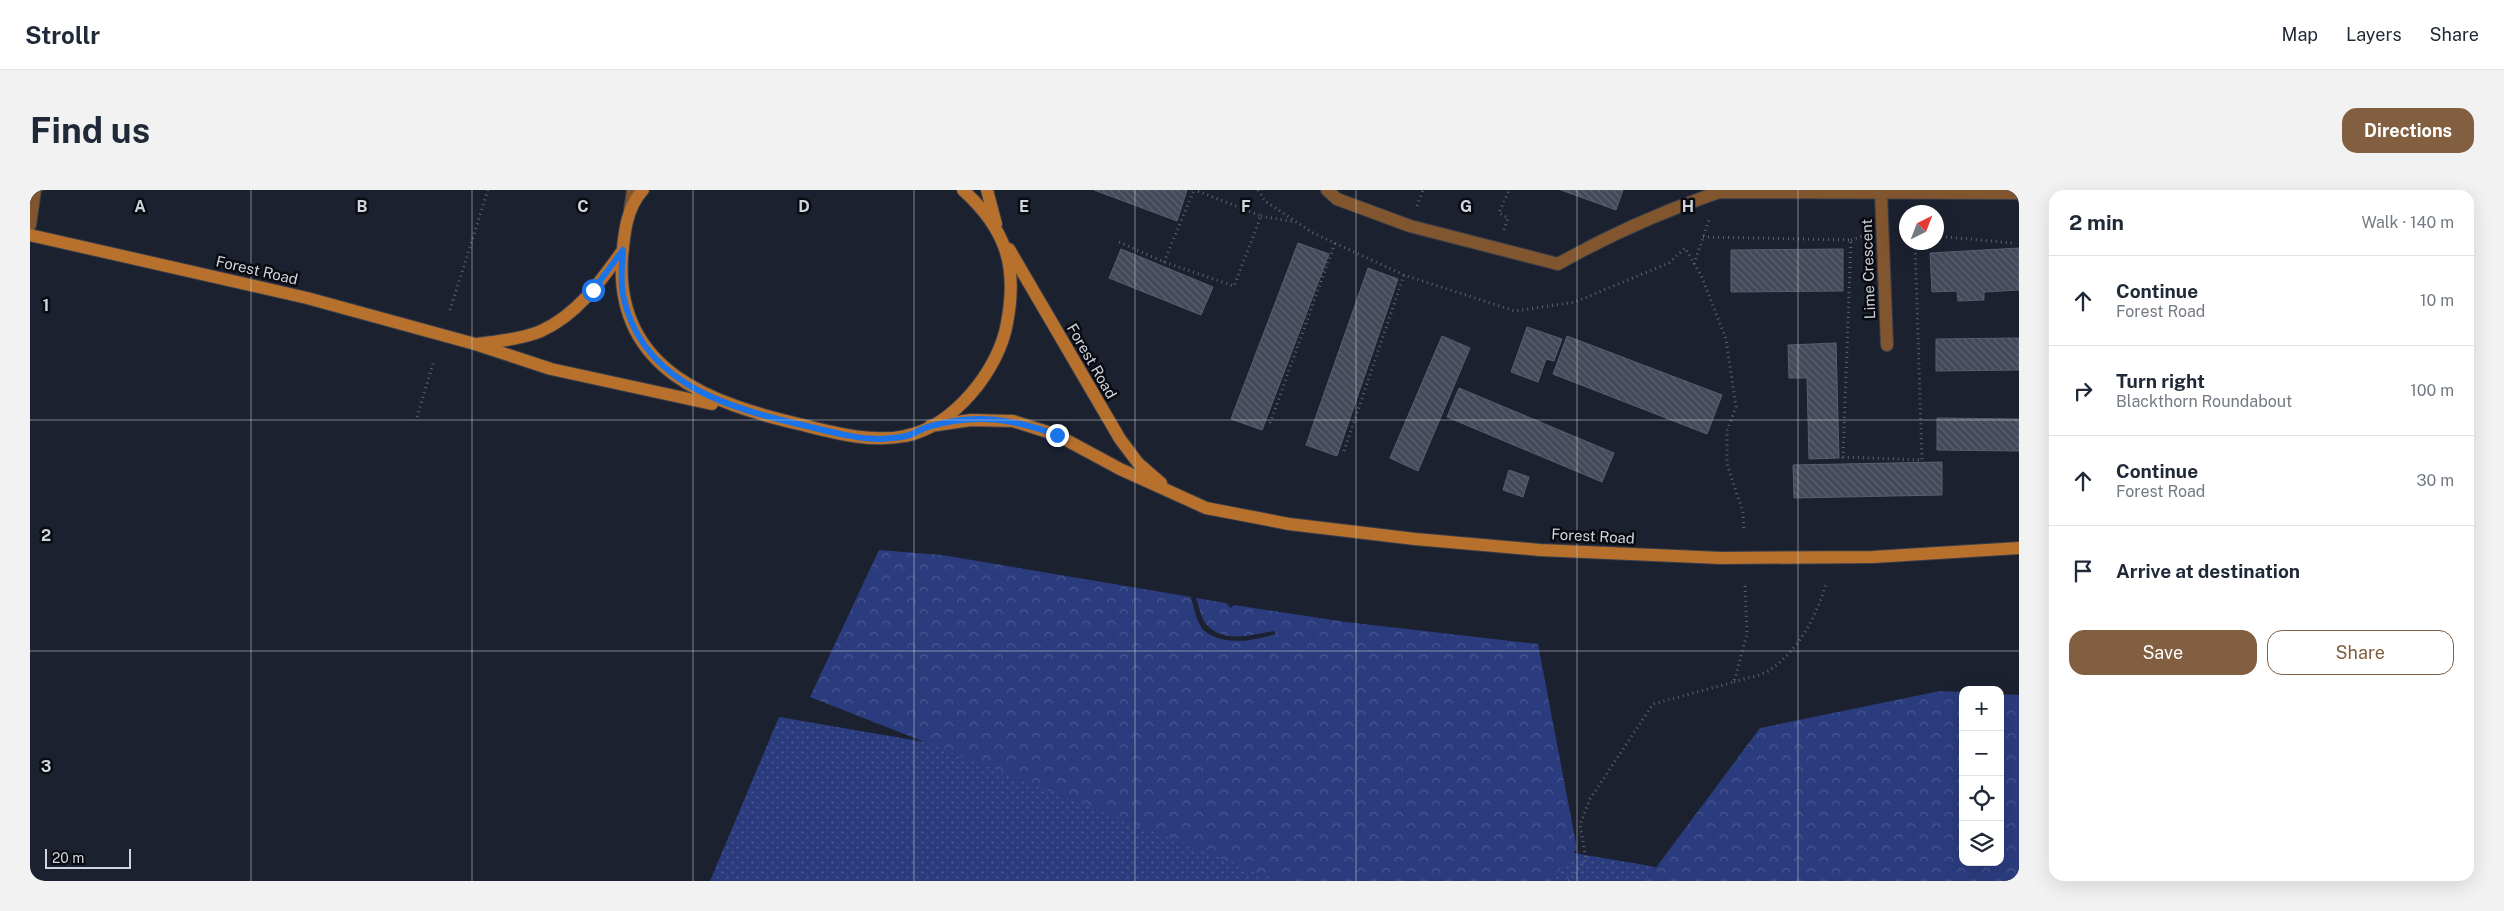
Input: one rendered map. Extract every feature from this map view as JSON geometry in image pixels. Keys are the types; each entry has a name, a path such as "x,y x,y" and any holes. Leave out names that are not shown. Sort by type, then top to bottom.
{"street":[{"path":"30,225 35,190"},
{"path":"633,190 623,250 622,294 631,323 643,343 661,365 677,379 703,394 739,409 825,430 878,439 906,436 930,426 951,412 970,395 997,355 1006,332 1011,282 1007,251 999,232 987,190"},
{"path":"630,212 643,190"},
{"path":"963,190 999,232"},
{"path":"1327,190 1337,199 1410,226 1558,264 1595,243 1685,204 1719,192 2019,193"},
{"name":"Lime Crescent","path":"1881,193 1887,345"},
{"name":"Forest Road","path":"999,232 1120,439 1138,463 1171,492"},
{"name":"Forest Road","path":"30,236 307,298 474,344 560,372 739,409"},
{"name":"Forest Road","path":"474,344 541,331 557,321 577,306 593,290 623,250"},
{"name":"Forest Road","path":"930,426 971,420 1013,421 1057,435 1120,470 1206,508 1289,524 1549,550 1731,558 1873,557 2019,548"}],"path":[{"path":"450,310 488,190"},
{"path":"1164,262 1195,190 1261,216 1296,222"},
{"path":"1258,190 1265,200 1296,222 1335,243 1404,275 1515,311 1575,302 1669,263 1685,248 1701,276 1726,339 1734,379 1736,407 1727,431 1727,464 1743,512 1744,532"},
{"path":"1498,249 1508,218 1499,213 1509,190"},
{"path":"1694,264 1719,192"},
{"path":"1119,242 1164,262 1234,286 1261,216"},
{"path":"1703,237 1850,240 1843,457 1922,460 1915,250"},
{"path":"1944,237 2012,244"},
{"path":"1270,423 1335,243"},
{"path":"1344,451 1404,275"},
{"path":"417,417 434,360"},
{"path":"1734,682 1747,634 1745,584"},
{"path":"1570,881 1586,859 1580,825 1590,799 1653,704 1771,670 1791,649 1820,607 1826,584"}],"green space":[{"path":"879,550 942,555 1191,597 1196,616 1204,630 1215,637 1232,641 1250,640 1276,634 1274,631 1247,636 1221,634 1206,624 1196,598 1226,603 1231,608 1234,605 1346,622 1538,644 1577,849 1550,881 1279,881 810,697"},
{"path":"1940,691 1959,692 1959,866 2004,866 2004,694 2019,695 2019,881 1646,881 1760,728"},
{"path":"779,717 1656,867 1646,881 710,881"}],"building":[{"path":"1094,190 1187,190 1177,221"},
{"path":"1561,190 1623,190 1616,210"},
{"path":"1298,243 1329,254 1262,430 1231,419"},
{"path":"2019,248 2019,290 1984,292 1984,300 1958,301 1957,291 1932,292 1930,253"},
{"path":"1121,249 1213,287 1201,315 1109,278"},
{"path":"1843,249 1843,291 1731,292 1731,250"},
{"path":"1368,268 1398,279 1337,456 1306,445"},
{"path":"1527,327 1562,339 1554,361 1546,359 1538,382 1511,372"},
{"path":"1442,336 1470,348 1418,471 1390,458"},
{"path":"1567,336 1722,395 1707,434 1553,374"},
{"path":"2019,338 2019,370 1936,371 1936,339"},
{"path":"1836,343 1839,458 1809,459 1807,378 1789,378 1788,345"},
{"path":"1459,388 1614,453 1602,482 1447,417"},
{"path":"1937,418 2019,419 2019,451 1937,450"},
{"path":"1942,462 1942,495 1794,498 1793,465"},
{"path":"1509,470 1529,477 1523,497 1503,490"}],"route":[{"path":"593,290 623,250 622,294 631,323 643,343 661,365 677,379 703,394 739,409 825,430 878,439 906,436 930,426 992,419 1013,421 1057,435"}]}
